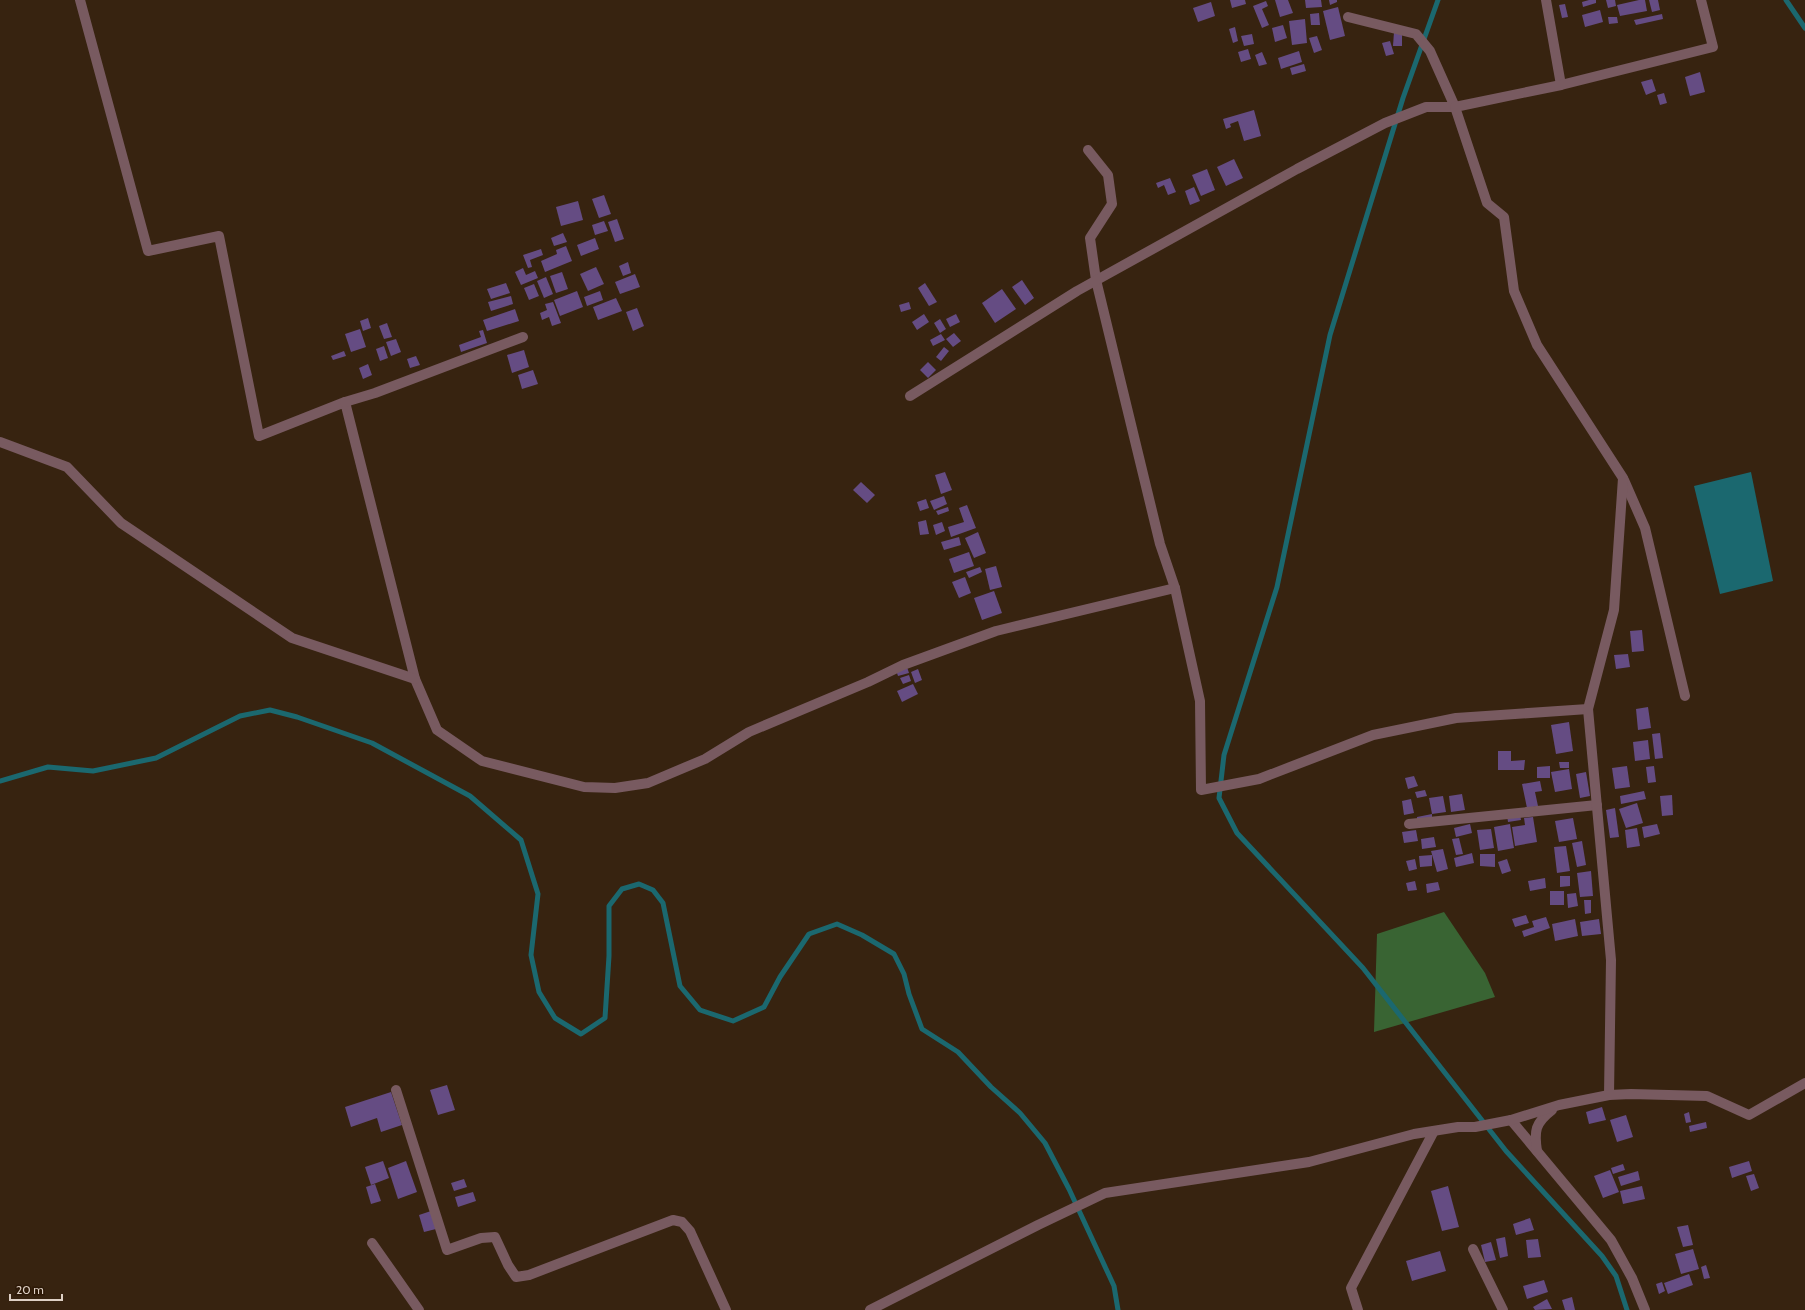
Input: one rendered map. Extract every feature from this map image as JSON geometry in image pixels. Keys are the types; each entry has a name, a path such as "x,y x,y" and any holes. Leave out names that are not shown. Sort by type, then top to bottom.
{"street":[{"path":"80,0 148,251 219,236 259,436 345,402 375,393 523,337"},
{"path":"1546,0 1560,85"},
{"path":"910,396 1096,280 1386,123 1426,107 1455,107 1560,85 1713,47 1701,0"},
{"path":"1348,17 1416,34 1430,51 1455,107 1487,203 1504,217 1514,291 1537,345 1623,478 1645,528 1685,696"},
{"path":"1088,150 1108,175 1112,204 1090,238 1096,280 1160,544 1175,588 1200,701 1201,790 1259,779 1373,735 1456,718 1588,709"},
{"path":"345,402 415,679 437,730 482,761 584,788 615,788 648,783 705,759 749,732 868,682 902,665 996,631 1175,588"},
{"path":"0,442 67,467 121,524 292,638 415,679"},
{"path":"1609,1095 1611,960 1588,709 1614,610 1623,478"},
{"path":"1410,824 1598,805"},
{"path":"870,1310 1105,1193 1309,1162 1414,1134 1475,1127 1507,1121 1559,1105 1609,1095 1631,1094 1707,1096 1749,1115 1805,1083"},
{"path":"396,1090 447,1250 481,1238 495,1237 508,1265 516,1276 529,1275 673,1220 682,1222 690,1231 726,1310"},
{"path":"1537,1152 1535,1134 1541,1119 1559,1105"},
{"path":"1507,1121 1537,1152 1611,1240 1632,1278 1645,1310"},
{"path":"1358,1310 1351,1288 1434,1131"},
{"path":"372,1243 419,1310"},
{"path":"1473,1249 1504,1310"}],"green space":[{"path":"1444,912 1485,973 1495,997 1374,1032 1377,934"}],"water":[{"path":"1751,472 1773,581 1720,594 1694,486"}],"building":[{"path":"1230,0 1245,0 1246,4 1232,8"},
{"path":"1275,0 1288,0 1293,13 1280,17"},
{"path":"1305,0 1321,0 1322,7 1306,8"},
{"path":"1329,0 1337,0 1337,2 1330,5"},
{"path":"1596,0 1596,3 1583,7 1582,2"},
{"path":"1606,0 1615,0 1616,6 1608,8"},
{"path":"1645,0 1647,11 1620,16 1617,5"},
{"path":"1649,0 1658,0 1660,10 1652,12"},
{"path":"1266,1 1268,6 1262,9 1269,25 1262,28 1253,6"},
{"path":"1211,2 1215,16 1198,22 1193,8"},
{"path":"1565,4 1568,17 1562,18 1559,5"},
{"path":"1338,7 1345,36 1330,40 1323,11"},
{"path":"1600,10 1603,22 1585,27 1582,15"},
{"path":"1319,13 1320,25 1311,25 1310,14"},
{"path":"1662,14 1663,19 1636,25 1634,20"},
{"path":"1608,17 1617,17 1618,23 1609,24"},
{"path":"1305,19 1307,43 1292,45 1289,21"},
{"path":"1283,25 1287,38 1275,42 1272,28"},
{"path":"1235,27 1238,41 1233,43 1229,29"},
{"path":"1394,32 1402,33 1402,46 1393,46"},
{"path":"1252,34 1254,44 1244,46 1241,36"},
{"path":"1317,36 1322,50 1314,53 1309,38"},
{"path":"1390,41 1394,54 1386,56 1382,43"},
{"path":"1248,49 1251,59 1241,62 1238,52"},
{"path":"1299,51 1302,62 1281,69 1278,58"},
{"path":"1262,52 1267,64 1259,66 1255,55"},
{"path":"1304,64 1306,71 1292,75 1290,68"},
{"path":"1700,72 1705,92 1690,96 1685,77"},
{"path":"1652,79 1656,91 1646,95 1641,82"},
{"path":"1664,93 1667,103 1660,105 1657,95"},
{"path":"1254,110 1261,136 1244,141 1238,121 1230,124 1231,127 1226,129 1223,119"},
{"path":"1234,159 1243,178 1226,186 1217,167"},
{"path":"1207,169 1215,190 1201,196 1192,175"},
{"path":"1170,178 1176,192 1168,195 1164,185 1158,188 1156,183"},
{"path":"1194,187 1200,201 1190,205 1185,191"},
{"path":"604,195 611,214 599,218 592,199"},
{"path":"578,201 583,220 561,226 556,207"},
{"path":"617,219 624,239 615,242 608,222"},
{"path":"604,221 608,231 595,235 592,225"},
{"path":"563,233 567,242 554,246 551,238"},
{"path":"595,238 599,249 581,256 577,245"},
{"path":"566,246 572,261 545,272 541,261 557,254 556,250"},
{"path":"541,249 543,255 530,260 532,267 528,268 523,255"},
{"path":"628,262 631,273 623,276 619,266"},
{"path":"596,267 604,284 588,291 580,274"},
{"path":"523,268 526,275 535,271 538,278 521,285 515,272"},
{"path":"562,272 568,289 556,293 550,276"},
{"path":"635,274 640,287 620,294 615,282"},
{"path":"546,277 553,294 544,298 537,281"},
{"path":"1022,280 1034,298 1025,305 1012,287"},
{"path":"506,283 510,293 491,299 487,289"},
{"path":"925,283 937,302 929,306 918,288"},
{"path":"534,284 539,296 529,300 524,288"},
{"path":"1002,289 1016,309 995,323 982,303"},
{"path":"577,291 583,307 560,316 554,300"},
{"path":"600,291 603,300 587,306 584,297"},
{"path":"511,296 513,304 491,311 488,302"},
{"path":"616,298 622,311 598,320 593,307"},
{"path":"553,302 561,323 552,326 549,317 542,320 540,313 547,310 545,304"},
{"path":"909,302 911,309 901,312 899,305"},
{"path":"637,308 644,326 633,331 626,312"},
{"path":"515,309 519,321 487,331 483,320"},
{"path":"924,314 929,322 917,330 912,322"},
{"path":"956,314 960,322 950,327 946,319"},
{"path":"368,318 371,328 363,331 360,321"},
{"path":"940,319 946,329 940,333 934,323"},
{"path":"387,323 392,337 384,339 379,326"},
{"path":"360,329 366,347 351,352 345,334"},
{"path":"483,330 487,343 461,352 459,345 481,337 479,331"},
{"path":"954,333 961,341 953,347 946,339"},
{"path":"941,334 945,340 933,346 930,340"},
{"path":"396,339 401,352 391,356 386,342"},
{"path":"384,346 388,358 380,361 376,349"},
{"path":"944,347 949,351 941,361 936,357"},
{"path":"524,350 529,367 512,373 507,355"},
{"path":"344,351 346,356 333,360 331,356"},
{"path":"416,356 420,365 410,368 407,359"},
{"path":"928,362 936,370 928,378 920,370"},
{"path":"368,364 372,375 363,379 359,368"},
{"path":"533,370 538,384 522,389 518,375"},
{"path":"945,472 952,490 941,494 935,475"},
{"path":"861,482 875,495 867,503 853,490"},
{"path":"944,496 947,504 934,510 930,501"},
{"path":"926,499 929,508 920,511 917,502"},
{"path":"967,505 976,528 951,537 948,527 964,522 959,508"},
{"path":"948,507 949,511 938,515 936,511"},
{"path":"926,520 929,534 920,535 918,522"},
{"path":"942,522 945,531 936,535 933,525"},
{"path":"978,532 986,553 974,558 965,538"},
{"path":"959,537 961,545 944,550 941,542"},
{"path":"969,552 974,566 954,573 949,559"},
{"path":"996,566 1002,587 990,590 985,569"},
{"path":"980,567 982,572 969,578 966,572"},
{"path":"965,577 971,593 959,598 952,582"},
{"path":"994,591 1002,613 982,620 974,598"},
{"path":"1642,630 1644,651 1632,652 1630,631"},
{"path":"1628,654 1630,667 1616,669 1614,655"},
{"path":"907,667 909,673 898,676 896,670"},
{"path":"918,669 922,680 915,683 911,672"},
{"path":"909,675 911,681 903,684 900,678"},
{"path":"913,684 918,694 902,702 897,691"},
{"path":"1648,707 1651,728 1638,730 1636,709"},
{"path":"1569,722 1573,751 1556,754 1551,725"},
{"path":"1660,733 1663,758 1655,759 1652,734"},
{"path":"1648,740 1650,759 1635,761 1633,742"},
{"path":"1498,751 1511,751 1511,761 1525,760 1524,770 1498,770"},
{"path":"1559,762 1569,762 1569,768 1560,768"},
{"path":"1550,766 1550,778 1537,778 1537,767"},
{"path":"1627,766 1630,787 1615,789 1612,768"},
{"path":"1654,766 1656,782 1648,783 1646,767"},
{"path":"1569,769 1572,789 1555,792 1551,772"},
{"path":"1586,772 1590,796 1580,798 1576,774"},
{"path":"1414,776 1418,786 1408,789 1405,778"},
{"path":"1540,781 1542,791 1535,792 1538,806 1527,808 1522,784"},
{"path":"1425,790 1427,796 1417,798 1415,792"},
{"path":"1644,791 1646,799 1621,804 1620,796"},
{"path":"1462,794 1465,810 1451,812 1449,796"},
{"path":"1672,795 1673,815 1662,816 1660,796"},
{"path":"1443,796 1446,812 1432,814 1429,798"},
{"path":"1411,799 1414,813 1404,815 1402,801"},
{"path":"1637,803 1643,823 1626,828 1619,809"},
{"path":"1615,808 1619,837 1610,838 1606,810"},
{"path":"1432,814 1432,819 1417,821 1417,817"},
{"path":"1520,814 1521,820 1508,822 1507,815"},
{"path":"1533,817 1537,842 1515,846 1512,827 1525,825 1524,818"},
{"path":"1573,818 1577,839 1559,842 1555,821"},
{"path":"1470,824 1472,833 1456,837 1454,828"},
{"path":"1510,824 1514,848 1498,851 1494,827"},
{"path":"1657,824 1660,834 1644,838 1642,827"},
{"path":"1637,828 1640,846 1627,848 1625,830"},
{"path":"1491,829 1494,848 1480,850 1477,830"},
{"path":"1416,830 1418,841 1404,843 1402,832"},
{"path":"1434,837 1436,847 1422,849 1421,839"},
{"path":"1459,838 1463,854 1456,855 1452,839"},
{"path":"1582,841 1586,865 1577,867 1572,843"},
{"path":"1566,846 1570,871 1557,873 1554,847"},
{"path":"1443,849 1448,869 1437,872 1431,851"},
{"path":"1472,853 1474,863 1456,867 1454,858"},
{"path":"1480,854 1495,854 1495,867 1480,866"},
{"path":"1432,855 1432,866 1420,867 1419,856"},
{"path":"1415,859 1417,869 1409,871 1406,861"},
{"path":"1507,859 1511,871 1502,874 1498,862"},
{"path":"1591,871 1593,896 1580,897 1577,873"},
{"path":"1560,876 1570,876 1570,886 1560,887"},
{"path":"1545,878 1546,888 1530,891 1528,881"},
{"path":"1415,881 1417,890 1408,891 1406,883"},
{"path":"1438,882 1440,890 1427,893 1426,884"},
{"path":"1550,891 1564,891 1564,905 1550,905"},
{"path":"1576,893 1578,906 1568,908 1567,894"},
{"path":"1584,900 1591,900 1591,913 1585,914"},
{"path":"1526,915 1529,923 1515,927 1512,919"},
{"path":"1546,917 1550,928 1524,937 1522,931 1534,927 1532,921"},
{"path":"1575,919 1578,936 1555,941 1552,924"},
{"path":"1599,919 1601,934 1582,936 1580,922"},
{"path":"447,1085 455,1110 438,1115 430,1090"},
{"path":"391,1092 402,1125 381,1132 377,1118 351,1127 345,1107"},
{"path":"1602,1107 1606,1120 1589,1124 1586,1112"},
{"path":"1689,1112 1691,1122 1686,1123 1684,1114"},
{"path":"1626,1115 1633,1137 1617,1142 1610,1120"},
{"path":"1706,1122 1707,1128 1690,1132 1689,1126"},
{"path":"383,1161 389,1178 371,1185 365,1167"},
{"path":"406,1161 417,1192 398,1199 388,1168"},
{"path":"1749,1161 1752,1171 1732,1178 1729,1167"},
{"path":"1623,1164 1625,1170 1613,1174 1611,1168"},
{"path":"1610,1170 1619,1192 1603,1198 1594,1176"},
{"path":"1638,1171 1640,1180 1621,1186 1618,1177"},
{"path":"1754,1174 1759,1188 1751,1191 1746,1176"},
{"path":"464,1179 467,1187 454,1191 451,1183"},
{"path":"375,1184 381,1201 371,1204 366,1187"},
{"path":"1448,1186 1459,1227 1442,1231 1431,1191"},
{"path":"1642,1186 1645,1199 1623,1204 1620,1191"},
{"path":"473,1192 476,1201 458,1207 455,1197"},
{"path":"431,1211 436,1229 424,1232 419,1215"},
{"path":"1530,1218 1534,1230 1516,1235 1513,1224"},
{"path":"1688,1225 1693,1245 1683,1247 1677,1227"},
{"path":"1505,1237 1508,1256 1500,1258 1496,1239"},
{"path":"1538,1239 1541,1257 1528,1258 1526,1240"},
{"path":"1491,1242 1496,1260 1485,1262 1481,1245"},
{"path":"1693,1249 1699,1269 1681,1274 1675,1254"},
{"path":"1440,1251 1446,1271 1412,1281 1406,1261"},
{"path":"1706,1265 1710,1278 1704,1279 1701,1267"},
{"path":"1689,1274 1693,1285 1668,1294 1664,1283"},
{"path":"1544,1280 1548,1292 1527,1299 1523,1286"},
{"path":"1662,1282 1665,1291 1659,1294 1656,1284"},
{"path":"1572,1297 1575,1310 1565,1310 1562,1300"},
{"path":"1547,1299 1552,1309 1535,1310 1533,1307"}],"waterway":[{"path":"1438,0 1403,98 1330,335 1277,587 1224,755 1219,798 1237,833 1363,968 1506,1151 1602,1256 1616,1276 1627,1310"},
{"path":"1786,0 1805,28"},
{"path":"0,781 48,767 93,771 156,758 240,716 270,710 297,717 372,743 470,796 521,840 538,894 531,955 539,992 555,1018 581,1034 605,1018 609,956 609,906 622,889 639,884 653,890 663,903 680,986 700,1010 733,1021 764,1007 780,977 809,934 837,924 862,935 894,954 904,974 909,994 922,1029 958,1052 991,1087 1020,1113 1045,1143 1069,1189 1114,1286 1118,1310"}]}
